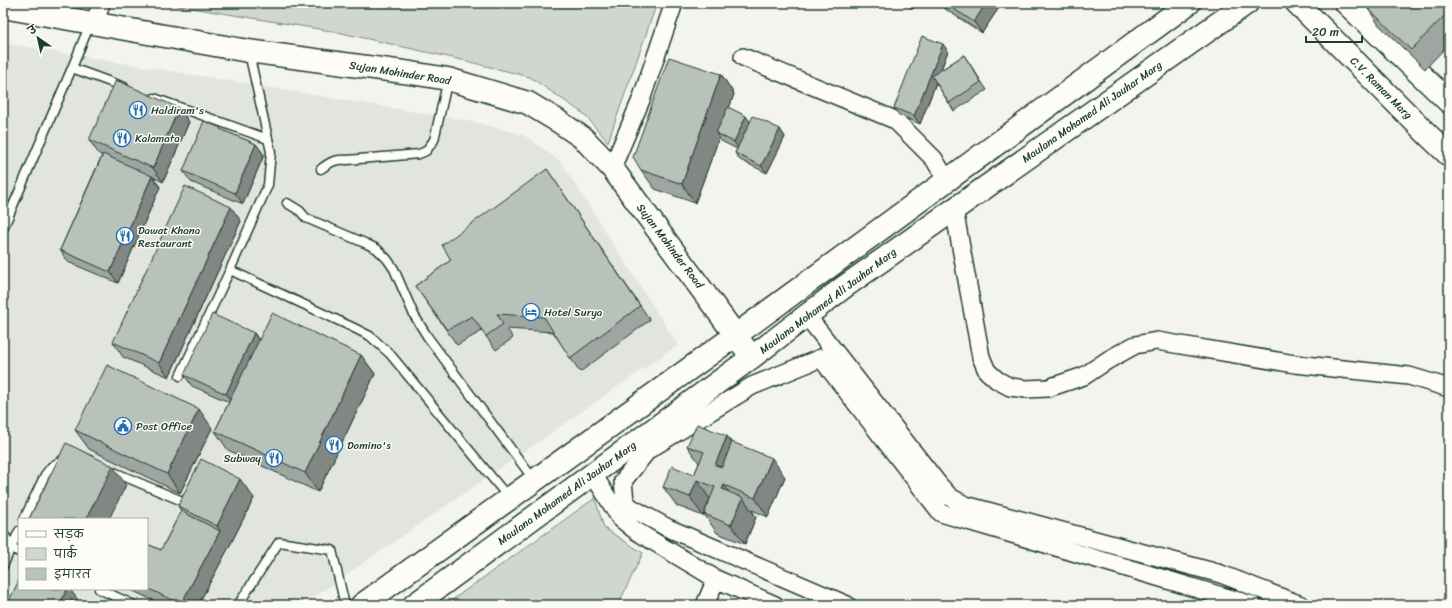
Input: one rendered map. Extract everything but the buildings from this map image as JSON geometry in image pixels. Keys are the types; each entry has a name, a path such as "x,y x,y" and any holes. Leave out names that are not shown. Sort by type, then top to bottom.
{"main road":[{"name":"Maulana Mohamed Ali Jauhar Marg","path":"414,605 751,358 844,287 1248,3"},
{"name":"C.V. Raman Marg","path":"1297,3 1428,136 1449,154"},
{"path":"1346,3 1449,102"},
{"name":"Sujan Mohinder Road","path":"6,6 95,16 248,52 410,73 448,80 528,103 583,138 612,168 736,335 751,358"},
{"path":"362,605 947,181 1181,6"}],"street":[{"path":"612,168 641,100 674,3"},
{"path":"743,57 895,120 934,159 947,181"},
{"path":"954,209 981,357 987,371 997,380 1010,387 1026,389 1048,388 1084,376 1108,360 1135,345 1158,341 1295,364 1409,376 1449,388"},
{"path":"807,316 939,485 950,497 965,506 1221,574 1301,605"},
{"path":"848,605 668,528 630,507 625,501 623,481 627,474 648,450 752,386 821,358 941,513 1252,605"},
{"path":"593,474 620,518 636,531 716,579 775,605"},
{"path":"705,605 716,579"}],"lane":[{"path":"3,230 95,16"},
{"path":"180,376 268,186 271,152 248,52"},
{"path":"72,68 133,90"},
{"path":"321,170 330,161 419,154 426,151 434,140 448,80"},
{"path":"148,95 268,138"},
{"path":"287,203 300,211 306,218 377,249 387,259 394,269 414,315 427,336 535,480"},
{"path":"230,270 370,336 390,354 510,499"},
{"path":"24,518 50,467 67,457 77,456"},
{"path":"99,466 187,503"},
{"path":"3,566 18,533"},
{"path":"3,534 9,540 11,548 18,552"},
{"path":"238,605 279,542 332,550 345,605"},
{"path":"101,590 134,605"}],"shaded area":[{"path":"3,43 470,121 524,135 561,162 678,345 303,605 3,605 3,567 9,552 3,549"}],"green space":[{"path":"161,3 657,3 608,142 584,114 530,77 337,32"},
{"path":"595,498 604,528 643,553 618,605 445,605"}],"place":[{"name":"Haldiram's","path":"138,110"},
{"name":"Kalamata","path":"122,138"},
{"name":"Dawat Khana Restaurant","path":"125,236"},
{"name":"Hotel Surya","path":"531,312"},
{"name":"Post Office","path":"123,426"},
{"name":"Domino's","path":"334,445"},
{"name":"Subway","path":"274,458"}]}
